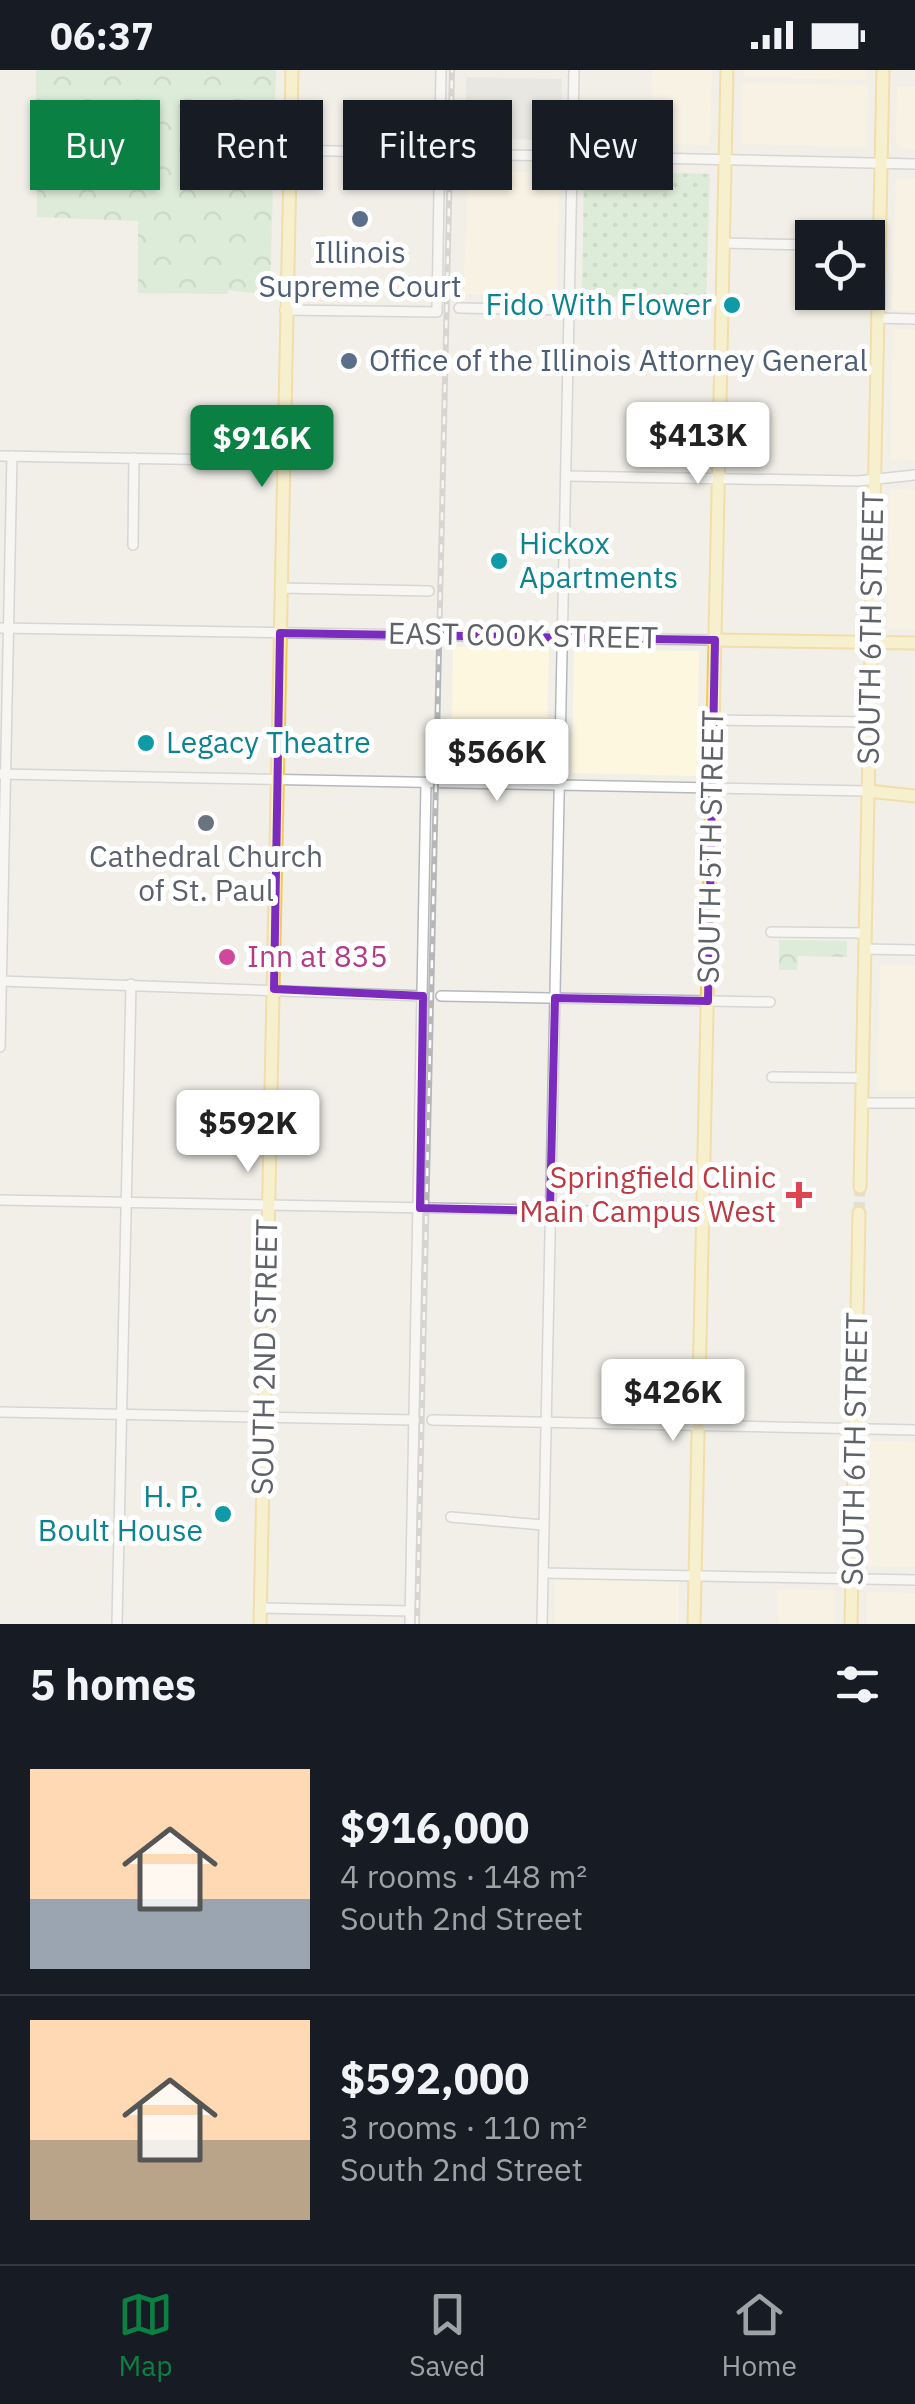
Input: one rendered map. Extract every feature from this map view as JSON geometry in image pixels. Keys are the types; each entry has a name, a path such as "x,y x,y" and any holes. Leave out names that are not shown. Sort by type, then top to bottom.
{"main road":[{"name":"SOUTH 2ND STREET","path":"291,100 292,70"},
{"name":"SOUTH 5TH STREET","path":"694,1624 727,70"},
{"name":"SOUTH 6TH STREET","path":"876,220 882,70"},
{"name":"SOUTH 2ND STREET","path":"260,1624 289,190"},
{"name":"SOUTH 6TH STREET","path":"860,1187 878,310"},
{"name":"EAST COOK STREET","path":"715,640 915,643"},
{"path":"868,791 915,796"},
{"name":"SOUTH 6TH STREET","path":"851,1624 860,1213"}],"street":[{"path":"440,100 441,70"},
{"path":"573,100 574,70"},
{"path":"673,159 915,164"},
{"path":"285,310 437,312 438,190"},
{"path":"542,1624 571,190"},
{"path":"723,243 795,244"},
{"path":"459,308 569,310"},
{"path":"878,318 915,318"},
{"path":"0,456 283,461"},
{"path":"0,1047 4,628 12,456"},
{"path":"133,544 134,458"},
{"path":"566,476 858,481 915,475"},
{"path":"281,588 430,591"},
{"name":"EAST COOK STREET","path":"4,628 715,640"},
{"path":"714,720 870,722"},
{"path":"3,774 868,791"},
{"path":"410,1624 426,783"},
{"path":"770,932 865,934"},
{"path":"865,949 915,950"},
{"path":"1,981 423,996"},
{"path":"117,1624 131,984"},
{"path":"442,996 770,1002"},
{"path":"772,1076 862,1078"},
{"path":"862,1103 915,1104"},
{"path":"0,1200 703,1213"},
{"path":"0,1412 415,1420"},
{"path":"432,1420 915,1430"},
{"path":"451,1517 544,1525"},
{"path":"543,1573 915,1580"},
{"path":"260,1608 410,1611"}],"highlighted area":[{"path":"280,633 715,640 708,1001 555,998 550,1211 420,1208 423,996 274,989"}],"shaded area":[{"path":"652,70 712,70 710,145 673,144 673,100 652,100"},
{"path":"744,70 867,70 867,80 744,77"},
{"path":"466,77 562,79 562,100 532,100 532,140 512,139 512,100 466,100"},
{"path":"742,83 868,85 867,147 741,144"},
{"path":"897,87 915,87 915,150 903,150 896,142"},
{"path":"512,172 532,172 532,190 559,190 557,296 463,294 468,190 512,190"},
{"path":"896,178 915,179 915,311 892,310"},
{"path":"893,329 915,330 915,460 890,459"},
{"path":"890,489 915,490 915,630 887,630"},
{"path":"453,647 549,647 547,729 452,728"},
{"path":"574,649 699,651 697,776 572,773"},
{"path":"880,965 915,966 915,1091 877,1091"},
{"path":"870,1441 915,1442 915,1567 868,1566"},
{"path":"555,1578 679,1580 679,1624 554,1624"},
{"path":"777,1590 835,1590 835,1624 778,1624"},
{"path":"867,1592 915,1593 915,1624 867,1624"}],"green space":[{"path":"36,70 276,70 275,100 180,100 180,190 273,190 270,295 228,290 227,294 138,293 138,221 37,217 37,190 160,190 160,100 36,100"},
{"path":"673,173 710,174 706,299 582,296 584,190 673,190"},
{"path":"779,940 847,941 847,957 798,956 797,970 779,970"}],"tunnel":[{"path":"859,1213 860,1187"}],"railway":[{"path":"417,1624 452,70"}],"place":[{"name":"Illinois Supreme Court","path":"360,219"},
{"name":"Fido With Flower","path":"732,305"},
{"name":"Office of the Illinois Attorney General","path":"349,361"},
{"name":"Hickox Apartments","path":"499,561"},
{"name":"Legacy Theatre","path":"146,743"},
{"name":"Cathedral Church of St. Paul","path":"206,823"},
{"name":"Inn at 835","path":"227,957"},
{"name":"Springfield Clinic Main Campus West","path":"799,1195"},
{"name":"H. P. Boult House","path":"223,1514"}]}
